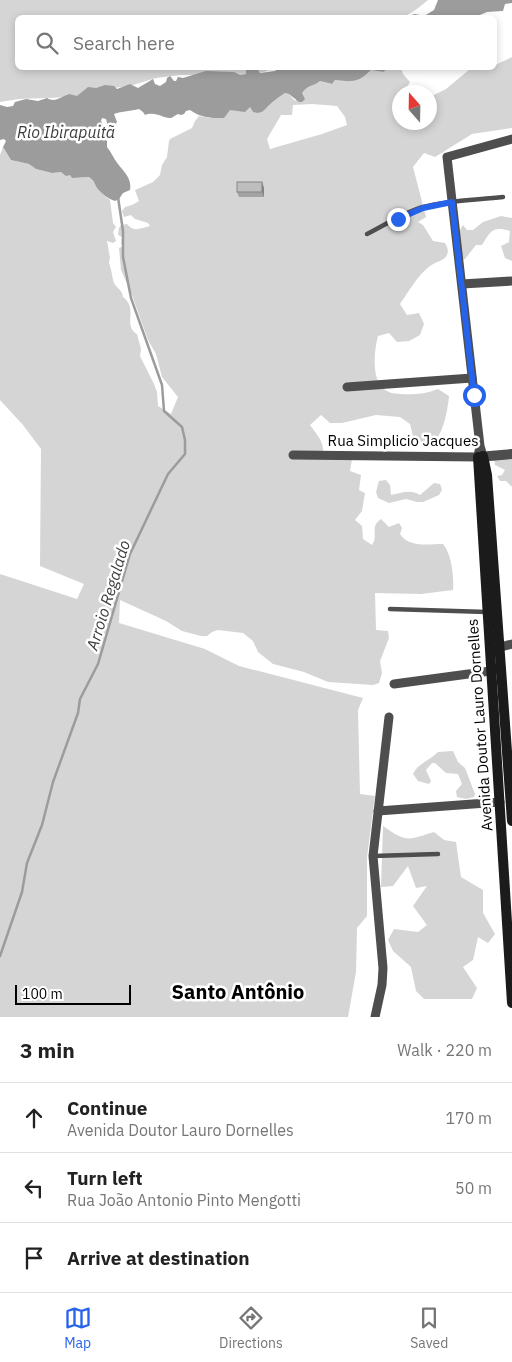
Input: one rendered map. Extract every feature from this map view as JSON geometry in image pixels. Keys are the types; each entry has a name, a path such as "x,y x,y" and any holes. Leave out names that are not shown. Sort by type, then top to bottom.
{"main road":[{"name":"Avenida Doutor Lauro Dornelles","path":"481,456 487,612 494,648"},
{"name":"Avenida Doutor Lauro Dornelles","path":"481,456 487,475 494,648 512,821"},
{"name":"Avenida Doutor Lauro Dornelles","path":"496,670 500,802 512,1003"}],"street":[{"name":"Avenida Doutor Lauro Dornelles","path":"481,456 447,157 512,139"},
{"path":"462,284 512,281"},
{"path":"347,387 472,378"},
{"name":"Rua Simplicio Jacques","path":"293,455 481,456 512,454"},
{"path":"494,648 512,644"},
{"path":"394,684 496,670"},
{"path":"375,1017 382,985 383,968 373,856 389,717"},
{"path":"378,811 511,802"}],"lane":[{"path":"368,234 423,208 452,202 503,197"},
{"path":"390,609 487,612"},
{"path":"373,856 438,854"}],"shaded area":[{"path":"0,0 428,0 407,15 15,15 15,70 269,70 240,75 180,75 156,78 133,85 74,97 19,99 0,102"},
{"path":"512,57 512,128 472,134 435,157 424,153 413,167 426,217 418,222 423,225 433,241 445,243 448,253 444,259 430,266 421,274 400,304 407,315 419,313 424,324 420,335 409,341 397,342 389,333 378,336 375,350 376,375 383,388 389,392 400,394 415,394 438,389 449,396 445,420 437,438 434,441 422,444 413,436 410,424 400,417 376,415 342,423 330,423 321,415 310,425 321,441 323,452 352,459 350,471 361,475 359,490 365,493 362,511 355,520 362,526 363,539 372,545 377,522 381,519 389,527 399,523 402,528 400,534 409,541 420,544 443,544 452,566 453,590 421,594 375,593 376,630 388,631 389,638 380,661 382,673 379,683 373,685 328,682 304,672 273,664 258,652 253,641 243,633 218,630 207,636 201,636 182,631 166,621 120,600 119,623 205,649 239,666 363,698 358,710 360,794 375,796 367,857 367,916 357,928 356,972 348,1017 0,1017 0,574 77,599 84,584 40,566 41,449 23,425 0,400 0,155 3,147 11,160 29,164 36,169 52,173 70,174 72,178 89,177 98,190 110,200 113,223 116,227 113,232 116,241 113,243 107,241 113,281 122,292 130,307 131,326 137,334 141,349 140,356 157,392 158,406 171,414 178,397 162,377 156,354 148,340 121,270 119,248 124,246 121,244 122,237 118,235 121,225 127,224 135,229 150,226 148,223 135,219 131,215 124,217 122,211 125,207 139,201 135,190 153,182 160,175 162,165 167,157 170,139 192,128 199,116 210,118 230,110 250,106 253,112 260,113 285,93 289,94 295,101 306,88 320,81 331,84 335,80 354,81 371,70 383,72 386,70 402,70 410,82 408,85 392,85 392,130 437,130 437,94 446,89 469,70 497,70 497,64","holes":["293,105 337,106 345,117 347,125 270,149 267,139 281,115 292,115"]},
{"path":"501,216 512,218 512,261 505,258 501,246 509,242 510,231 499,229 490,233 482,245 476,245 465,259 459,260 460,230 463,225 467,230 473,230 483,222"},
{"path":"512,458 512,487 506,481 500,481 497,476 502,475 505,470 495,465 494,459"},
{"path":"386,480 390,485 391,495 410,492 420,495 434,483 440,484 442,490 439,495 423,502 406,499 389,503 378,498 376,492 379,481"},
{"path":"453,751 458,762 465,768 475,794 474,797 466,799 457,797 456,791 462,784 458,774 446,773 435,763 432,763 426,770 431,781 429,784 418,781 413,774 418,767 438,752"},
{"path":"383,826 403,837 413,838 434,832 444,840 456,842 461,877 483,890 483,913 495,934 488,943 478,937 473,960 463,967 477,988 472,999 424,999 416,991 411,967 393,951 388,940 394,929 418,932 427,925 413,906 427,886 416,888 408,866 393,886 381,887"}],"water":[{"path":"438,0 512,0 512,3 505,4 503,11 487,12 480,15 426,15 434,10"},
{"name":"Rio Ibirapuitã","path":"246,70 258,70 260,73 276,70 371,70 354,81 335,80 332,84 320,81 302,93 305,99 302,102 285,93 260,113 253,112 250,107 245,112 230,110 224,118 214,118 202,116 190,110 184,114 168,118 153,114 145,115 139,109 114,114 117,122 113,127 108,126 106,119 102,118 101,121 105,128 102,127 99,137 107,141 107,147 130,183 130,190 123,193 115,201 101,192 89,177 72,178 70,175 66,176 61,172 52,173 36,169 29,164 11,160 3,147 6,141 4,139 0,140 0,105 13,106 15,102 26,99 38,101 47,98 55,100 69,94 77,96 88,87 96,88 105,85 114,86 117,89 130,84 138,88 153,79 155,84 160,86 170,76 176,81 178,77 183,78 206,71 246,74"}],"building":[{"path":"237,182 262,182 262,192 237,192"}],"waterway":[{"name":"Arroio Regalado","path":"0,956 22,892 27,863 42,825 53,782 78,713 80,699 98,664 130,554 168,474 185,454 185,440 182,427 164,411 162,385 131,298 123,257 123,231 118,197"}],"district":[{"name":"Santo Antônio","path":"238,992"}],"route":[{"path":"398,219 423,208 452,202 474,395"}]}
